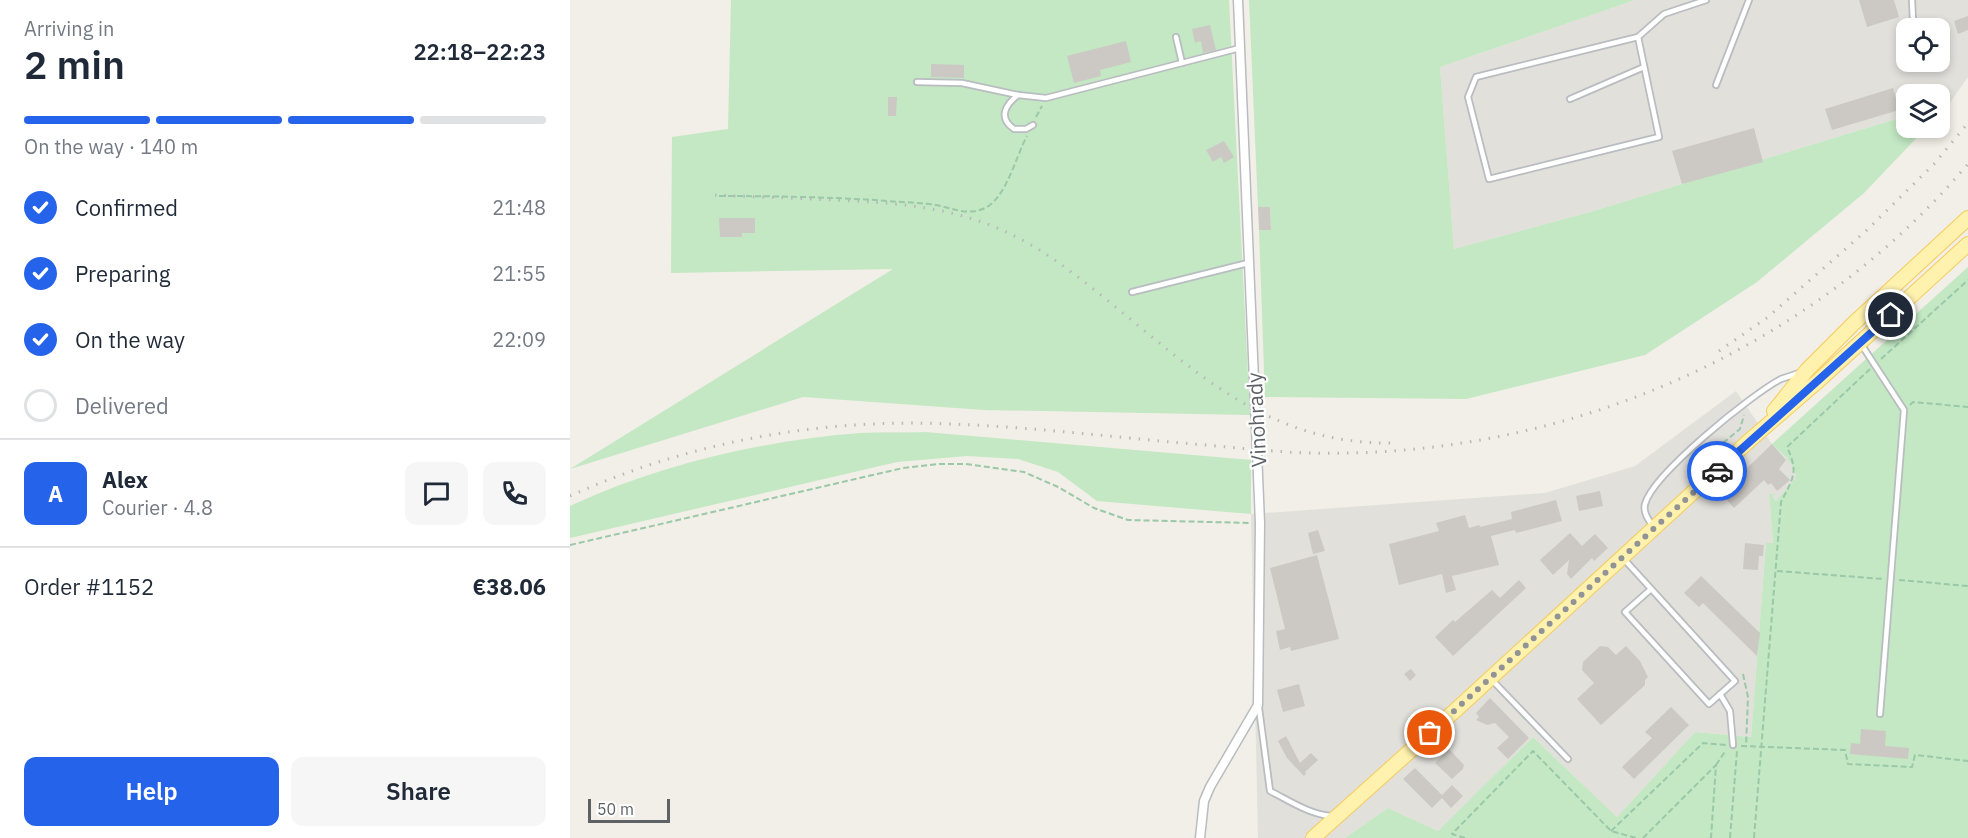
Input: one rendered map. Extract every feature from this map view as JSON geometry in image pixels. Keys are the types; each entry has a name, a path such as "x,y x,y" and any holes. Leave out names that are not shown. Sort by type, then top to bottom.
{"main road":[{"path":"1750,440 1807,370 1853,324 1968,218"},
{"path":"1313,838 1968,244"}],"street":[{"name":"Vinohrady","path":"1200,838 1204,801 1210,787 1258,705 1260,523 1238,0"},
{"path":"1200,826 1205,838"}],"lane":[{"path":"1638,37 1659,137 1488,179 1468,97 1476,77 1638,37 1664,14 1706,0"},
{"path":"1716,85 1749,0"},
{"path":"1912,0 1913,18"},
{"path":"1176,37 1182,63"},
{"path":"917,82 962,83 1018,95 1046,98 1240,48"},
{"path":"1570,99 1644,67"},
{"path":"1018,95 1006,105 1004,116 1006,121 1014,129 1026,129 1033,125"},
{"path":"1132,292 1248,263"},
{"path":"1861,343 1904,410 1880,714"},
{"path":"1654,529 1644,507 1648,497 1676,461 1749,401 1781,380 1807,370"},
{"path":"1623,558 1651,589 1734,681 1708,704 1625,612 1651,589"},
{"path":"1491,679 1569,759"},
{"path":"1719,694 1730,711 1732,745"},
{"path":"1258,705 1270,791 1302,808 1321,815 1336,816"}],"path":[{"path":"719,196 815,197 931,204 962,212 975,211 987,207 996,200 1004,188 1018,152 1046,98"},
{"path":"1754,838 1781,502 1793,478 1794,463 1787,447 1968,280"},
{"path":"1723,443 1740,429 1749,401"},
{"path":"1904,410 1913,402 1968,407"},
{"path":"570,545 903,468 939,464 966,464 1024,472 1058,486 1094,508 1128,520 1260,523"},
{"path":"1777,571 1968,585"},
{"path":"1743,674 1748,697 1746,746"},
{"path":"1611,831 1703,744 1732,745"},
{"path":"1643,838 1716,765 1732,745"},
{"path":"1730,838 1737,745 1845,750 1848,764 1912,767 1915,755 1968,761"},
{"path":"1465,838 1452,834 1533,751 1611,831 1636,838"},
{"path":"1711,838 1716,765"}],"shaded area":[{"path":"1635,0 1968,0 1968,77 1950,103 1950,84 1896,84 1896,119 1590,212 1454,249 1440,67"},
{"path":"1736,391 1772,444 1788,459 1796,478 1776,501 1771,496 1773,494 1769,495 1773,543 1766,543 1751,737 1695,732 1617,817 1533,737 1438,831 1388,808 1345,838 1258,838 1251,514 1545,493 1635,466"}],"green space":[{"path":"731,0 1229,0 1250,415 984,410 803,397 570,469 893,269 671,273 672,137 728,129"},
{"path":"1249,0 1635,0 1440,67 1454,249 1590,212 1896,119 1896,138 1916,138 1864,193 1757,282 1645,355 1466,399 1265,397 1259,230 1271,229 1270,207 1258,207"},
{"path":"1968,267 1968,838 1345,838 1388,808 1438,831 1533,737 1617,817 1695,732 1751,737 1766,543 1773,543 1769,494 1775,494 1772,496 1776,501 1796,478 1790,463 1772,444"},
{"path":"925,432 1251,460 1251,514 1097,501 1058,472 1018,459 967,456 897,462 570,538 570,506 639,478 675,467 750,448 824,436"}],"building":[{"path":"1859,0 1894,0 1899,17 1867,27"},
{"path":"1968,16 1968,30 1958,34 1954,21"},
{"path":"1210,25 1216,50 1203,53 1201,41 1195,43 1192,29"},
{"path":"1126,41 1131,62 1100,70 1101,76 1074,83 1067,56"},
{"path":"931,64 964,65 964,78 931,77"},
{"path":"1893,88 1896,99 1896,111 1832,130 1825,109"},
{"path":"888,97 897,97 896,116 888,116"},
{"path":"1754,128 1763,162 1682,184 1672,151"},
{"path":"1224,141 1234,157 1224,163 1221,157 1213,162 1206,150"},
{"path":"1258,207 1270,207 1271,230 1259,230"},
{"path":"719,218 755,218 755,233 742,233 742,237 720,237"},
{"path":"1772,444 1786,460 1779,469 1790,480 1777,491 1771,483 1768,485 1764,480 1734,508 1721,493"},
{"path":"1600,491 1603,506 1579,511 1576,496"},
{"path":"1556,500 1562,521 1516,533 1515,530 1491,536 1499,565 1452,576 1456,590 1446,593 1442,574 1399,585 1389,544 1439,531 1436,523 1465,515 1469,528 1479,525 1480,527 1512,519 1511,512"},
{"path":"1318,530 1325,551 1313,554 1308,533"},
{"path":"1570,533 1582,546 1595,534 1608,548 1594,561 1592,558 1571,579 1567,574 1569,560 1553,575 1540,560"},
{"path":"1745,543 1764,545 1763,556 1759,556 1758,570 1743,569"},
{"path":"1317,555 1339,639 1291,651 1290,647 1280,650 1276,631 1285,629 1270,568"},
{"path":"1701,576 1760,633 1757,656 1703,603 1699,607 1684,593"},
{"path":"1519,580 1526,588 1453,656 1435,637 1492,590 1500,598"},
{"path":"1600,646 1608,647 1616,655 1626,646 1640,661 1648,677 1645,685 1601,725 1577,699 1594,683 1582,670 1583,662"},
{"path":"1411,669 1416,675 1410,681 1404,674"},
{"path":"1299,684 1305,706 1283,712 1277,690"},
{"path":"1490,698 1529,738 1508,759 1497,748 1509,737 1495,723 1487,725 1476,720 1479,717 1476,713"},
{"path":"1671,707 1689,725 1634,779 1622,767 1652,738 1645,732"},
{"path":"1861,729 1886,731 1885,746 1909,748 1908,759 1850,754 1851,743 1860,744"},
{"path":"1286,736 1300,763 1311,753 1318,760 1305,772 1304,776 1287,758 1278,741"},
{"path":"1449,749 1464,765 1463,769 1452,779 1435,763"},
{"path":"1415,768 1442,795 1452,785 1463,796 1451,808 1442,798 1432,808 1403,779"}],"railway":[{"path":"1719,351 1768,317 1867,230 1934,164 1968,123"},
{"path":"570,496 615,477 708,448 804,430 853,425 901,423 982,425 1310,453 1403,450 1495,437 1585,415 1672,382 1754,341 1832,291 1903,232 1968,164"},
{"path":"715,195 906,205 977,220 1032,245 1088,285 1198,373 1231,396 1267,416 1305,431 1347,440 1393,443"}],"way so far":[{"path":"1430,733 1717,471"}],"route":[{"path":"1717,471 1891,315"}]}
